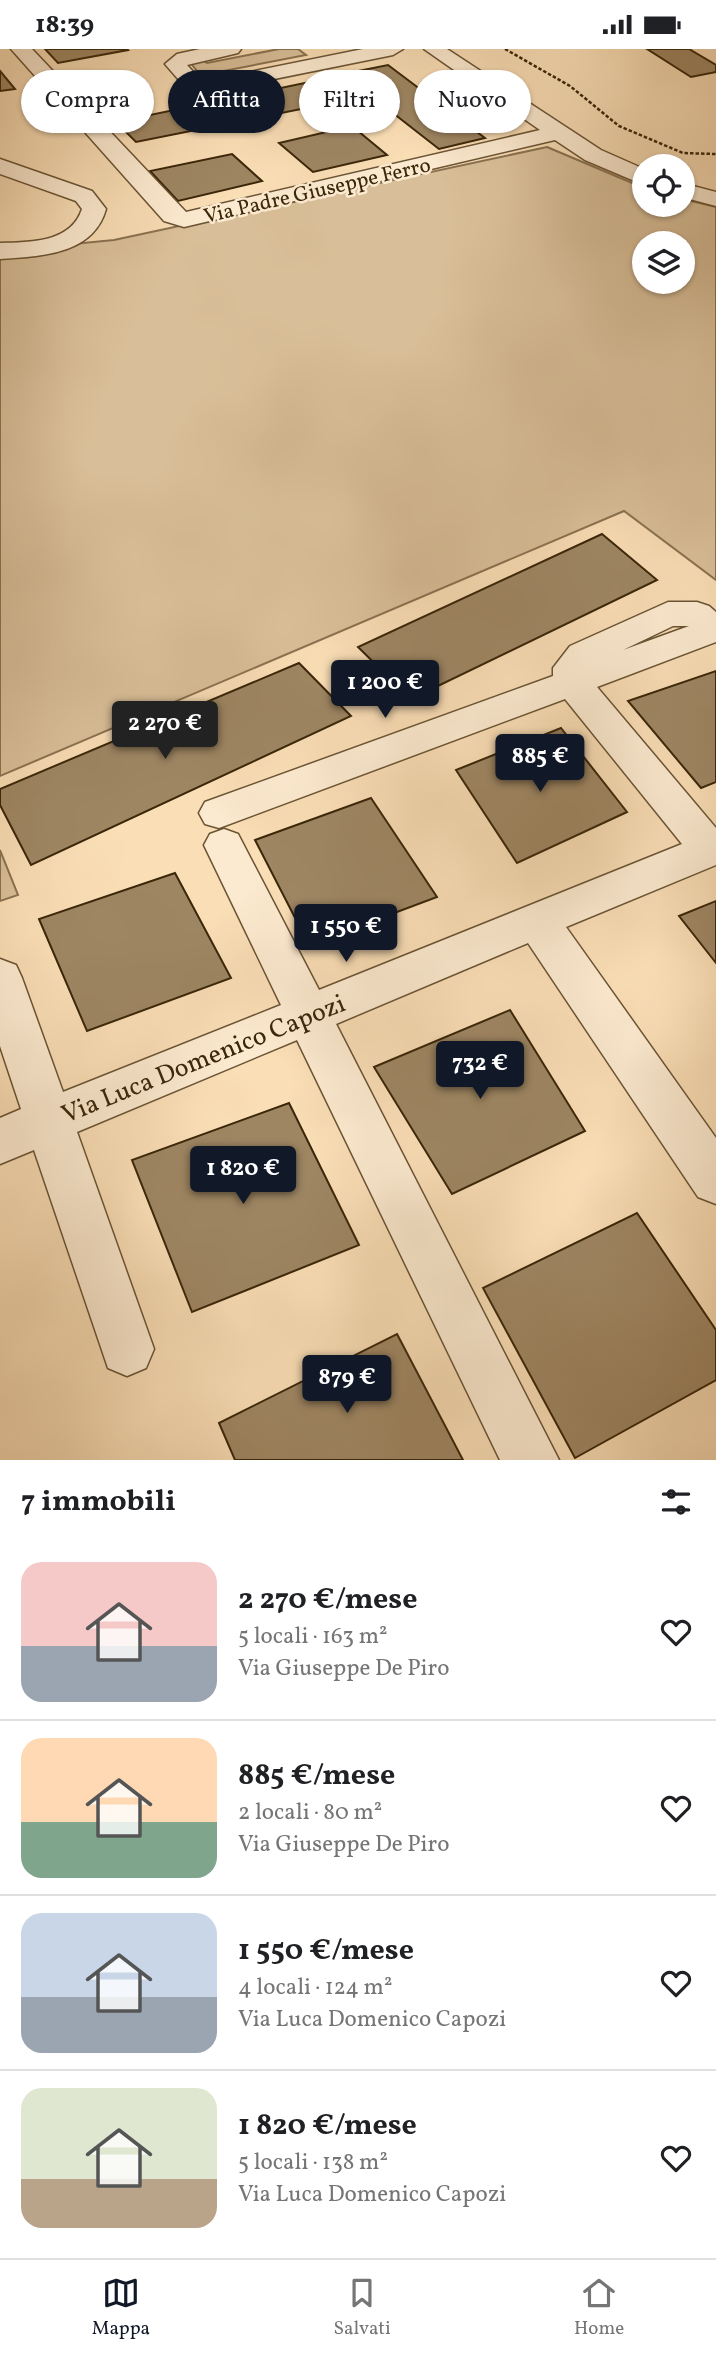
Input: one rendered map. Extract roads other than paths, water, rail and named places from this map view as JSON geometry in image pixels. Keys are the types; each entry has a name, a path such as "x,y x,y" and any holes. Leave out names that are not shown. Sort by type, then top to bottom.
{"street":[{"name":"Via Padre Giuseppe Ferro","path":"21,49 173,216 184,221 559,132"},
{"path":"231,49 184,58 175,64 192,83 210,86 393,49"},
{"path":"434,49 593,155 632,172"},
{"path":"0,166 84,196 94,209 87,227 73,237 47,246 0,251"},
{"path":"695,193 716,199"},
{"path":"530,1460 307,1015 221,829 572,683 713,848"},
{"name":"Via Luca Domenico Capozi","path":"0,1141 713,848"},
{"path":"538,922 716,1180"},
{"path":"0,978 127,1349"}]}
